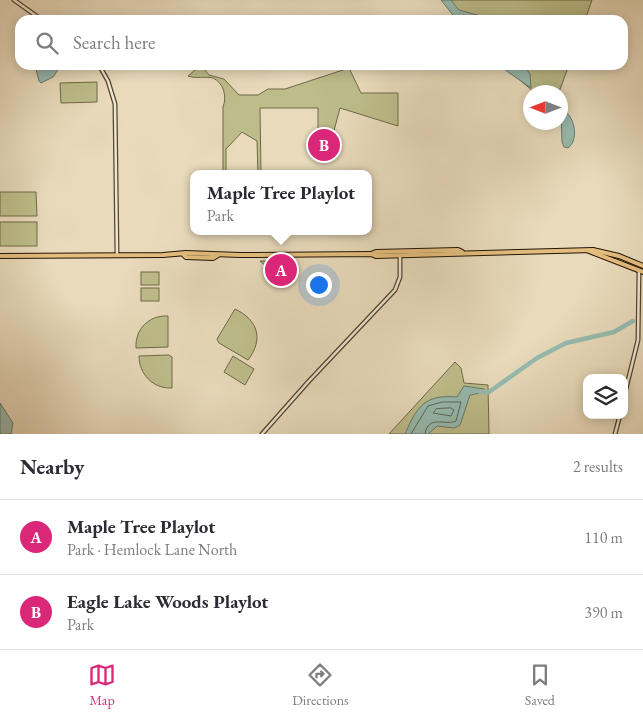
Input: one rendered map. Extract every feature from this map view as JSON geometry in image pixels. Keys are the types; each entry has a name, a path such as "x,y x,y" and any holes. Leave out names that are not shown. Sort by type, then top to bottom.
{"main road":[{"path":"0,256 183,254 186,258 214,258 218,255 370,254 376,252 400,254 458,250 462,252 564,250 589,252 593,250 609,253 642,268"}],"street":[{"path":"14,0 35,15"},
{"path":"102,70 108,81 115,104 117,255"},
{"path":"262,434 309,380 395,290 400,277 400,254"},
{"path":"628,381 638,340 638,281 642,268"},
{"path":"615,434 619,419"}],"green space":[{"path":"451,0 592,0 587,15 459,15"},
{"path":"195,70 205,70 209,75 224,79 239,95 258,95 268,89 285,89 343,70 350,70 361,93 398,93 398,126 340,108 328,153 318,154 318,108 260,108 261,170 258,170 257,141 242,132 226,149 226,170 223,170 224,95 222,87 213,78 188,76"},
{"path":"508,70 567,70 562,85 526,85"},
{"path":"97,82 97,102 61,103 60,83"},
{"path":"0,192 36,192 37,216 0,216"},
{"path":"0,222 37,222 37,246 0,246"},
{"path":"260,261 294,261 291,278 283,280"},
{"path":"141,272 159,272 159,285 141,285"},
{"path":"141,288 159,288 159,301 141,301"},
{"path":"235,309 249,319 256,331 256,345 248,360 219,343 217,339"},
{"path":"161,316 168,316 168,347 136,348 138,335 144,324"},
{"path":"169,355 172,357 172,388 165,388 148,379 141,369 139,356"},
{"path":"233,356 254,369 245,385 224,372"},
{"path":"455,362 461,368 464,383 488,385 489,434 389,434"}],"water":[{"path":"441,0 451,0 459,10 477,15 453,15"},
{"path":"36,70 58,70 53,77 41,83"},
{"path":"505,70 527,70 530,74 531,85 527,85"},
{"path":"568,114 573,123 574,140 568,148 564,147 562,130 568,130"},
{"path":"464,386 484,389 486,392 470,395 460,425 454,428 437,426 428,434 405,434 414,416 423,404 437,398 457,397"},
{"path":"0,403 13,423 11,434 0,434"}],"waterway":[{"path":"480,392 489,392 537,358 566,343 614,332 633,321"}],"place":[{"name":"Eagle Lake Woods Playlot","path":"324,145"},
{"name":"Maple Tree Playlot","path":"281,270"}]}
